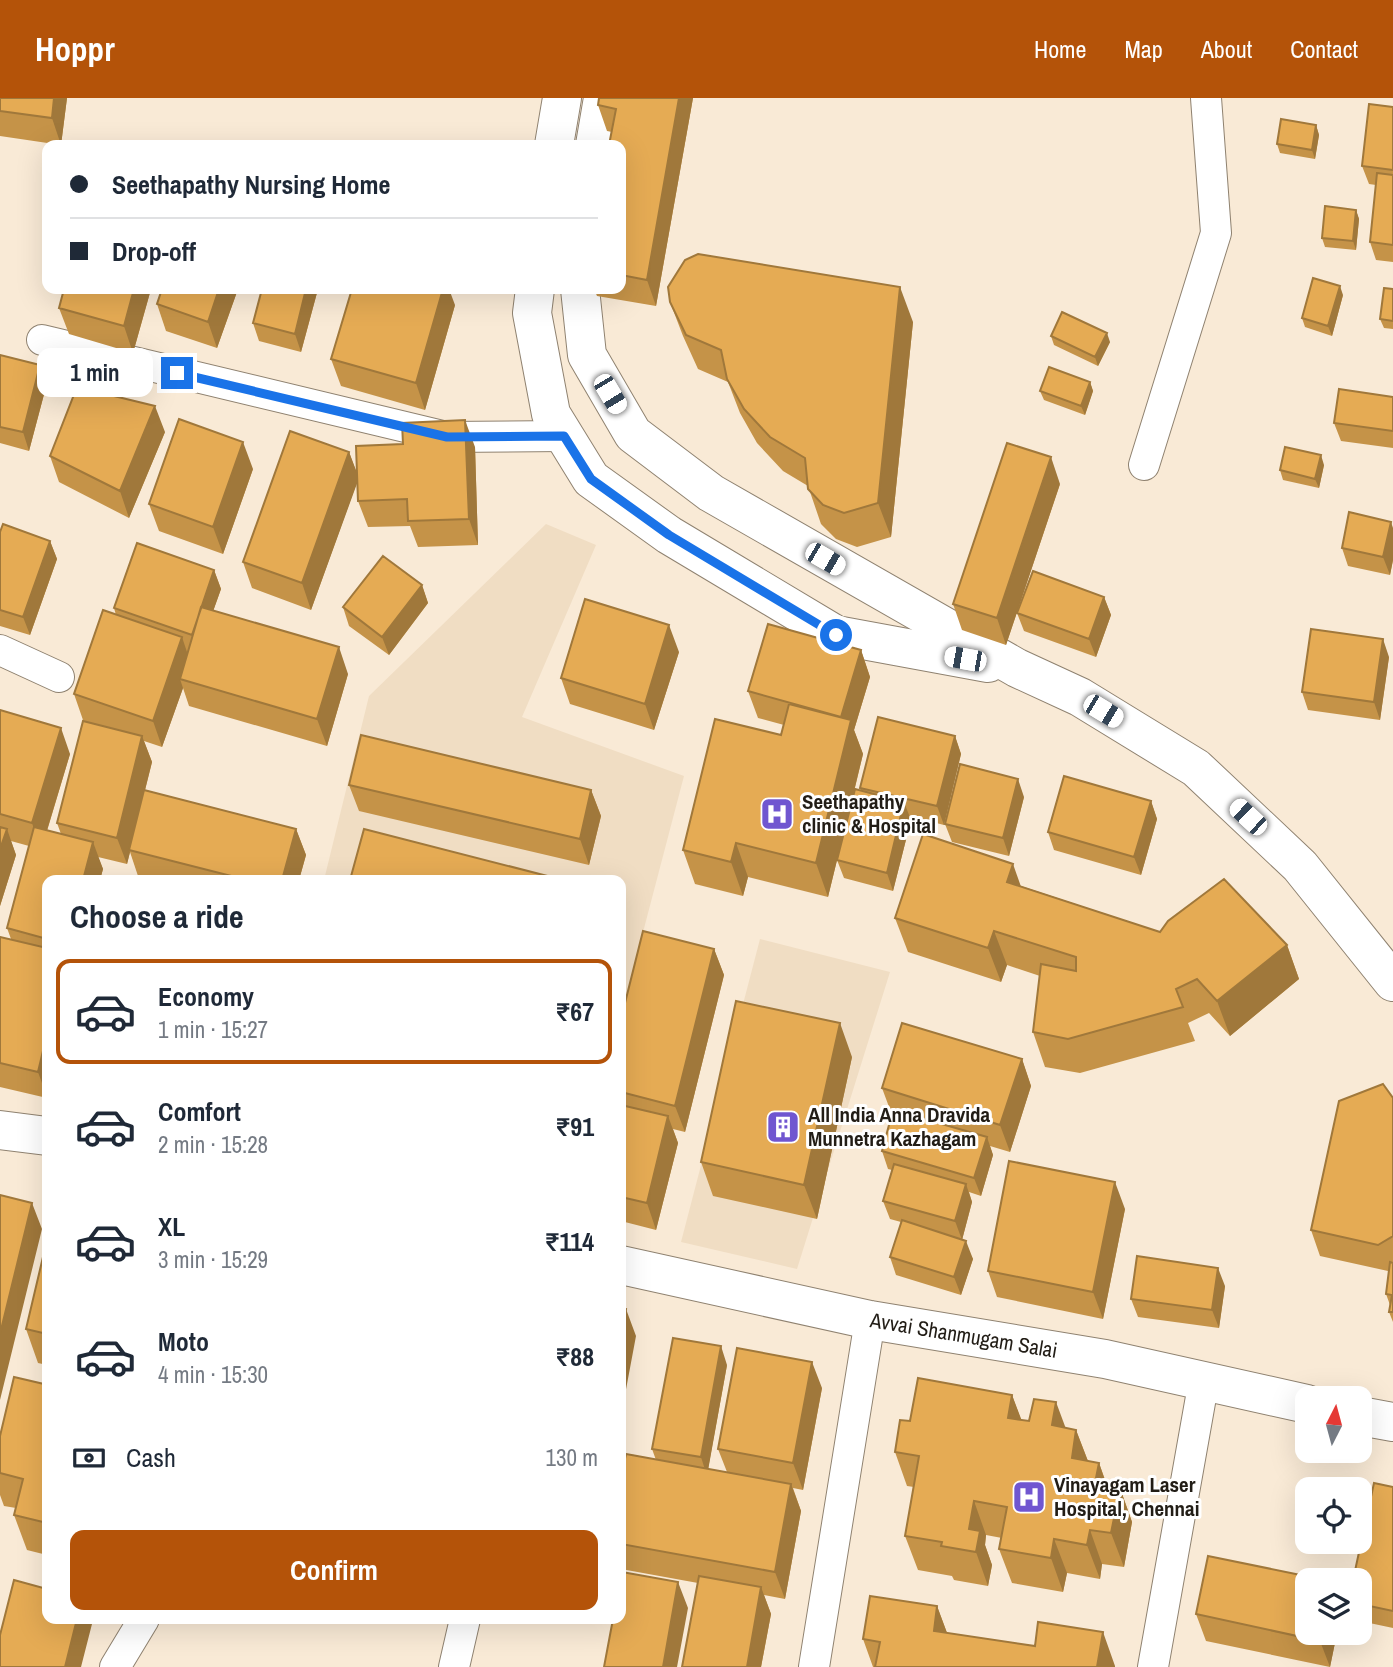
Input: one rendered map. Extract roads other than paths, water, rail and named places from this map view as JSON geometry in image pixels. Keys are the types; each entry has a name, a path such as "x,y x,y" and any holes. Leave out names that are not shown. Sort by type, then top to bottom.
{"main road":[{"path":"556,140 562,98"},
{"path":"596,140 603,98"},
{"path":"534,294 532,313 551,414 591,479 669,535 836,635 1017,668"},
{"path":"581,294 587,355 634,433 711,493 1017,668 1080,697 1196,768 1300,866 1393,982"},
{"path":"0,1130 42,1135"},
{"name":"Avvai Shanmugam Salai","path":"626,1266 870,1320 1105,1359 1295,1401"},
{"path":"1372,1418 1393,1422"}],"street":[{"path":"1144,466 1216,233 1206,98"},
{"path":"42,340 447,437 564,436"},
{"path":"0,650 59,677"},
{"path":"814,1667 870,1320"},
{"path":"1153,1667 1204,1380"},
{"path":"116,1667 141,1624"},
{"path":"454,1667 464,1624"}],"place":[{"name":"Seethapathy clinic & Hospital","path":"777,814"},
{"name":"All India Anna Dravida Munnetra Kazhagam","path":"783,1127"},
{"name":"Vinayagam Laser Hospital, Chennai","path":"1029,1497"}]}
